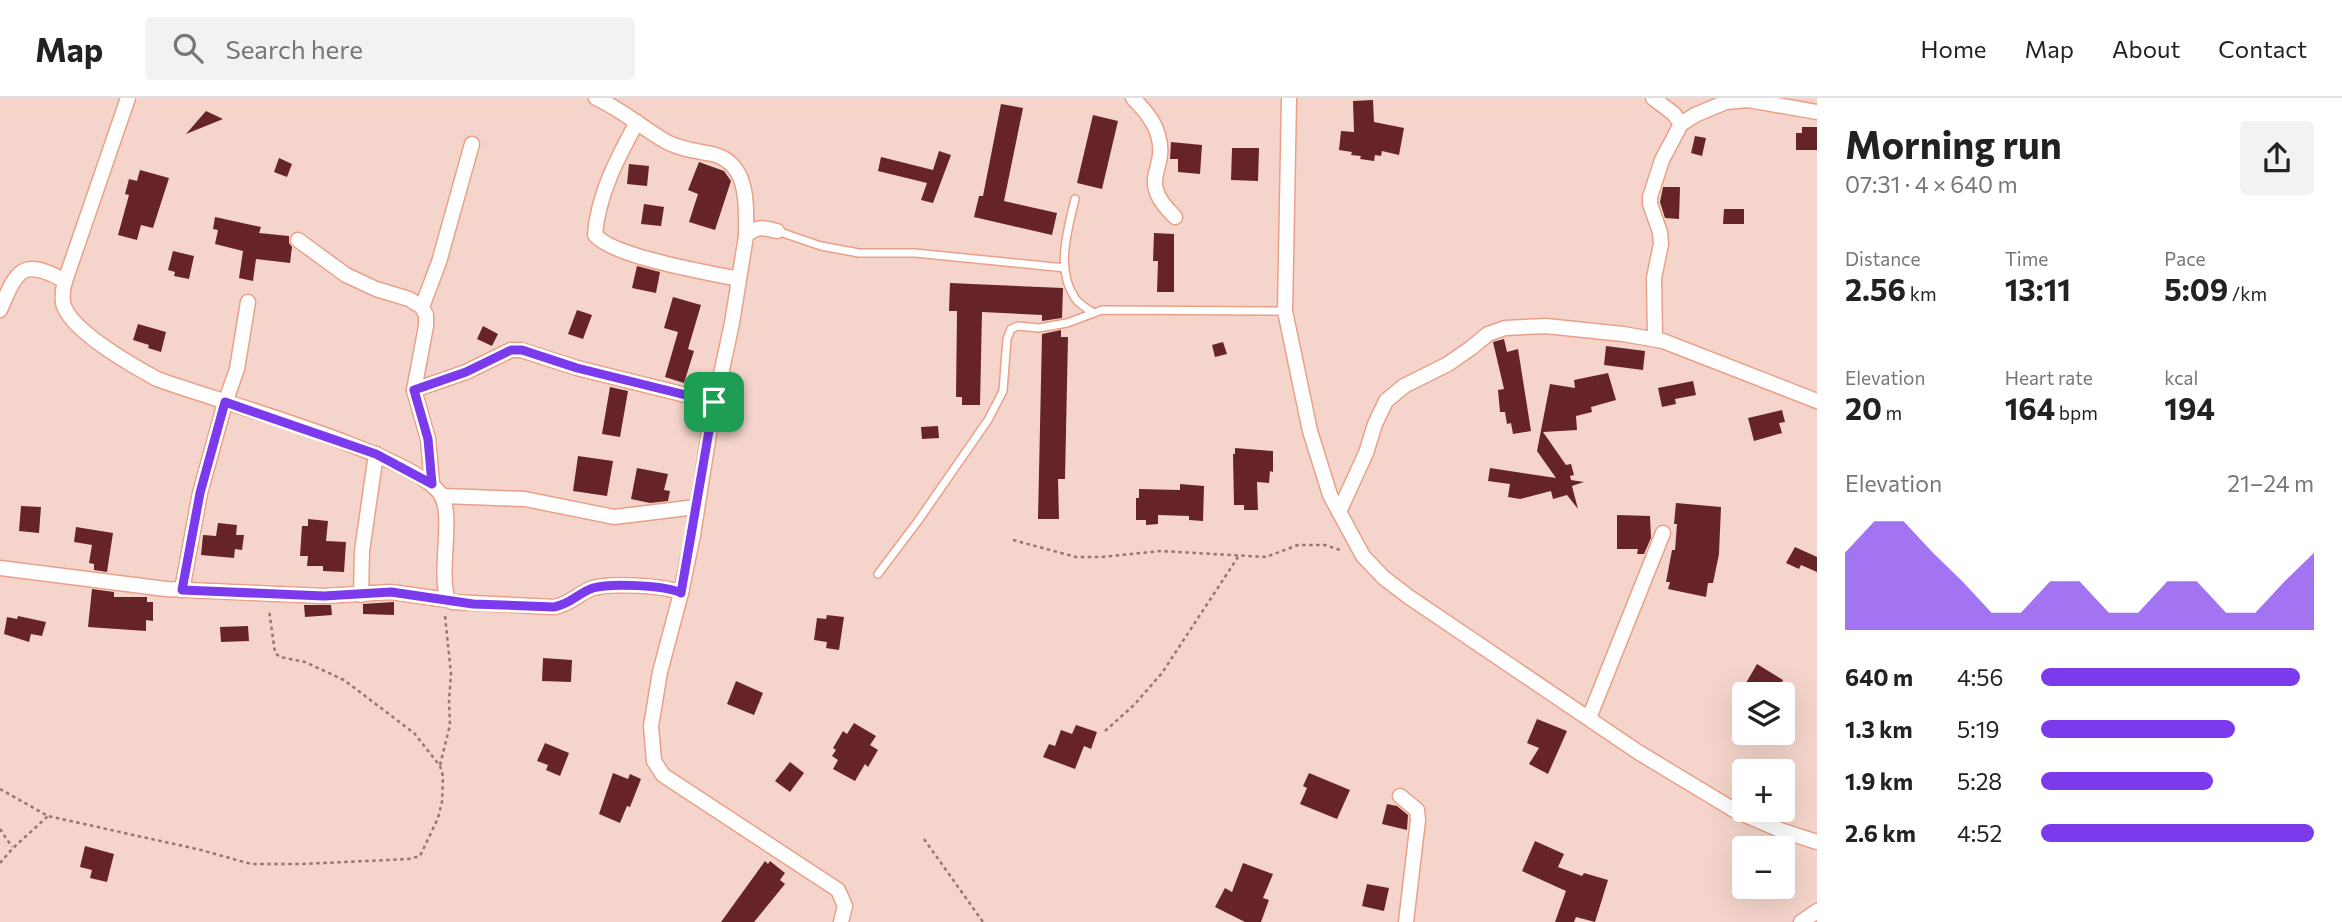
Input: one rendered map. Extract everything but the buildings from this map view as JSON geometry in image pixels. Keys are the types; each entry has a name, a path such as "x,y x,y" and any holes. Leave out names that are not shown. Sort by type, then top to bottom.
{"street":[{"path":"128,98 62,290 64,305 73,321 129,364 157,379 376,454 432,484 443,496 446,600"},
{"path":"596,98 624,112 668,142 722,157 739,172 744,186 746,236 681,593 660,672 651,726 654,761 663,775 838,890 845,906 841,922"},
{"path":"1133,98 1149,115 1160,137 1154,185 1161,203 1175,217"},
{"path":"1289,98 1285,312 1310,431 1331,495 1363,556 1384,578 1409,597 1638,752 1734,810 1780,830 1817,842"},
{"path":"1653,98 1674,114 1681,124"},
{"path":"1655,339 1654,278 1661,244 1650,197 1662,160 1681,124 1726,102 1748,100 1817,112"},
{"path":"637,122 618,157 603,194 595,235 606,245 636,256 738,279"},
{"path":"422,307 439,262 472,144"},
{"path":"746,236 753,229 760,227 778,232"},
{"path":"298,240 346,275 376,289 409,299 422,307 426,315 426,327 414,390 428,439 432,484"},
{"path":"0,310 18,273 28,269 40,269 65,281"},
{"path":"182,590 200,493 237,369 248,302"},
{"path":"1339,512 1386,401 1404,386 1448,364 1488,334 1505,328 1546,327 1655,339 1817,401"},
{"path":"414,390 466,372 511,350 522,350 577,368 714,402"},
{"path":"361,595 362,551 376,454"},
{"path":"443,496 525,499 614,517 696,507"},
{"path":"1588,719 1663,533"},
{"path":"0,568 182,590 324,596 391,592 473,604 554,607 564,605 584,592 603,586 665,588 681,593"},
{"path":"1400,796 1417,810 1418,820 1406,922"},
{"path":"1801,922 1817,911"}],"lane":[{"path":"1075,199 1064,256 1072,294 1092,312"},
{"path":"778,232 821,246 859,253 915,253 1066,268"},
{"path":"878,574 918,521 993,410 1003,391 1007,339 1011,329 1018,326 1039,328 1067,323 1101,310 1285,312"}],"path":[{"path":"1013,540 1076,557 1161,551 1266,557 1298,545 1325,545 1363,556"},
{"path":"1105,731 1134,705 1162,673 1238,556"},
{"path":"0,789 48,816 201,850 251,864 409,859 420,856 438,818 444,792 440,766 414,733 344,680 305,662 279,657 275,653 268,592"},
{"path":"440,766 450,725 451,674 446,600"},
{"path":"0,863 48,816"},
{"path":"0,829 13,848"},
{"path":"924,839 983,922"}],"route":[{"path":"511,350 522,350 577,368 714,402 681,593 665,588 603,586 584,592 564,605 554,607 473,604 391,592 324,596 182,590 200,493 225,402 376,454 432,484 428,439 414,390 466,372 511,350"}]}
